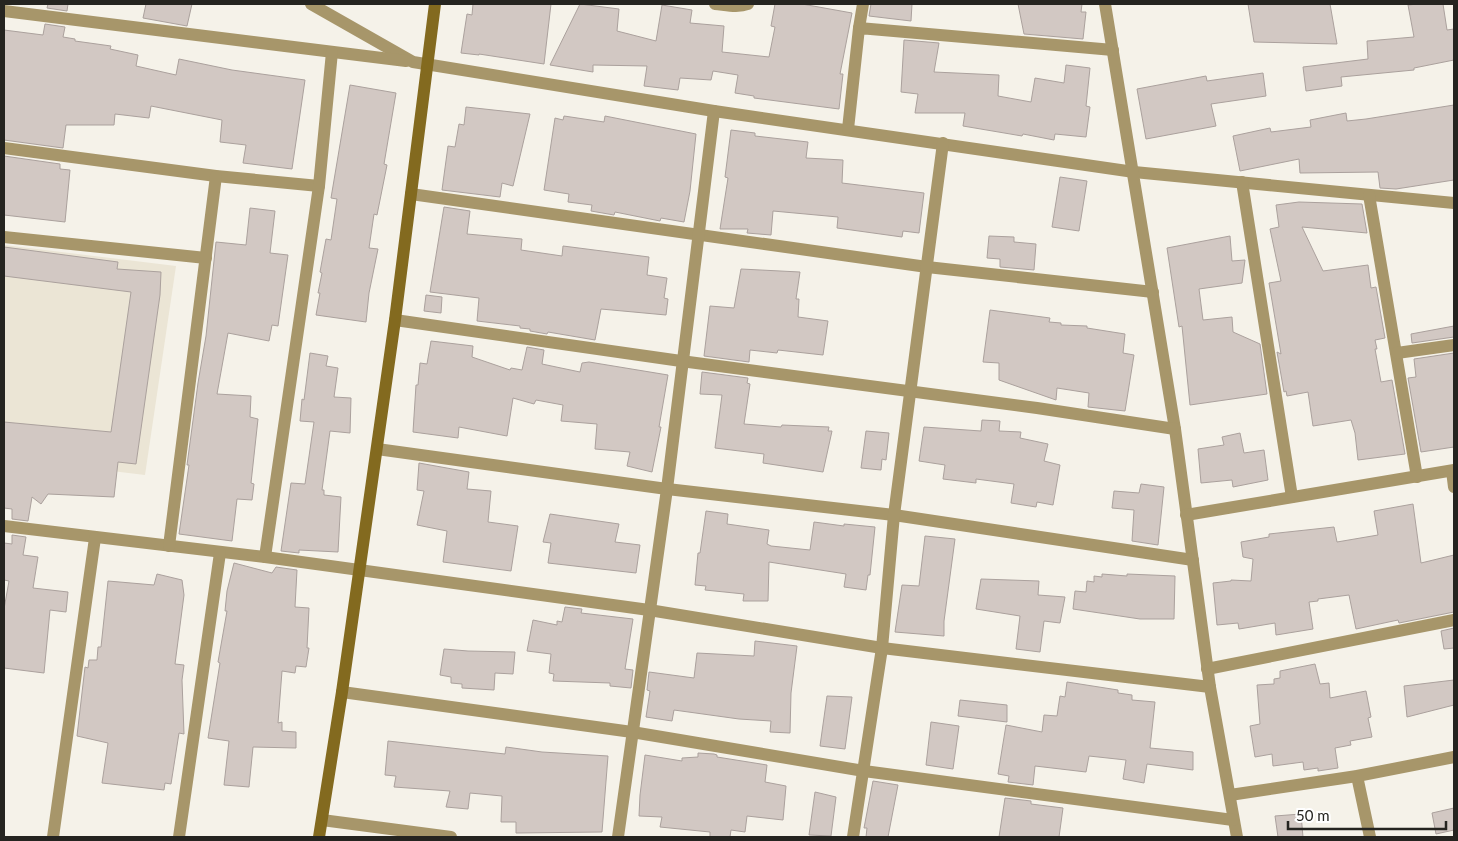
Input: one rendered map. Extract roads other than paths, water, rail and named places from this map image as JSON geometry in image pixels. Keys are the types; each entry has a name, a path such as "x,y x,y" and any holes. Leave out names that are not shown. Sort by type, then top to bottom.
{"street":[{"path":"311,4 413,62"},
{"path":"319,837 360,570 395,320 435,4"},
{"path":"715,4 730,6 745,6 748,4"},
{"path":"848,130 863,4"},
{"path":"1105,4 1175,428 1207,669 1237,837"},
{"path":"4,11 428,64 714,111 1134,172 1454,203"},
{"path":"859,28 1113,50"},
{"path":"265,557 320,186 332,52"},
{"path":"618,837 667,489 681,361 714,111"},
{"path":"853,837 882,648 894,515 943,143"},
{"path":"4,148 216,176 320,186"},
{"path":"169,546 216,176"},
{"path":"1242,182 1292,497"},
{"path":"411,194 928,268 1153,292"},
{"path":"1369,195 1417,477"},
{"path":"4,237 206,258"},
{"path":"395,320 1175,428"},
{"path":"1397,352 1454,344"},
{"path":"377,448 667,489 894,515 1193,560"},
{"path":"1186,515 1453,471 1454,487"},
{"path":"4,526 265,557 650,610 882,648 1210,687"},
{"path":"53,837 95,538"},
{"path":"179,837 220,553"},
{"path":"1207,669 1454,620"},
{"path":"342,692 632,732 864,771 1233,820"},
{"path":"1230,795 1357,776 1454,757"},
{"path":"1357,776 1370,837"},
{"path":"322,820 451,837"}]}
